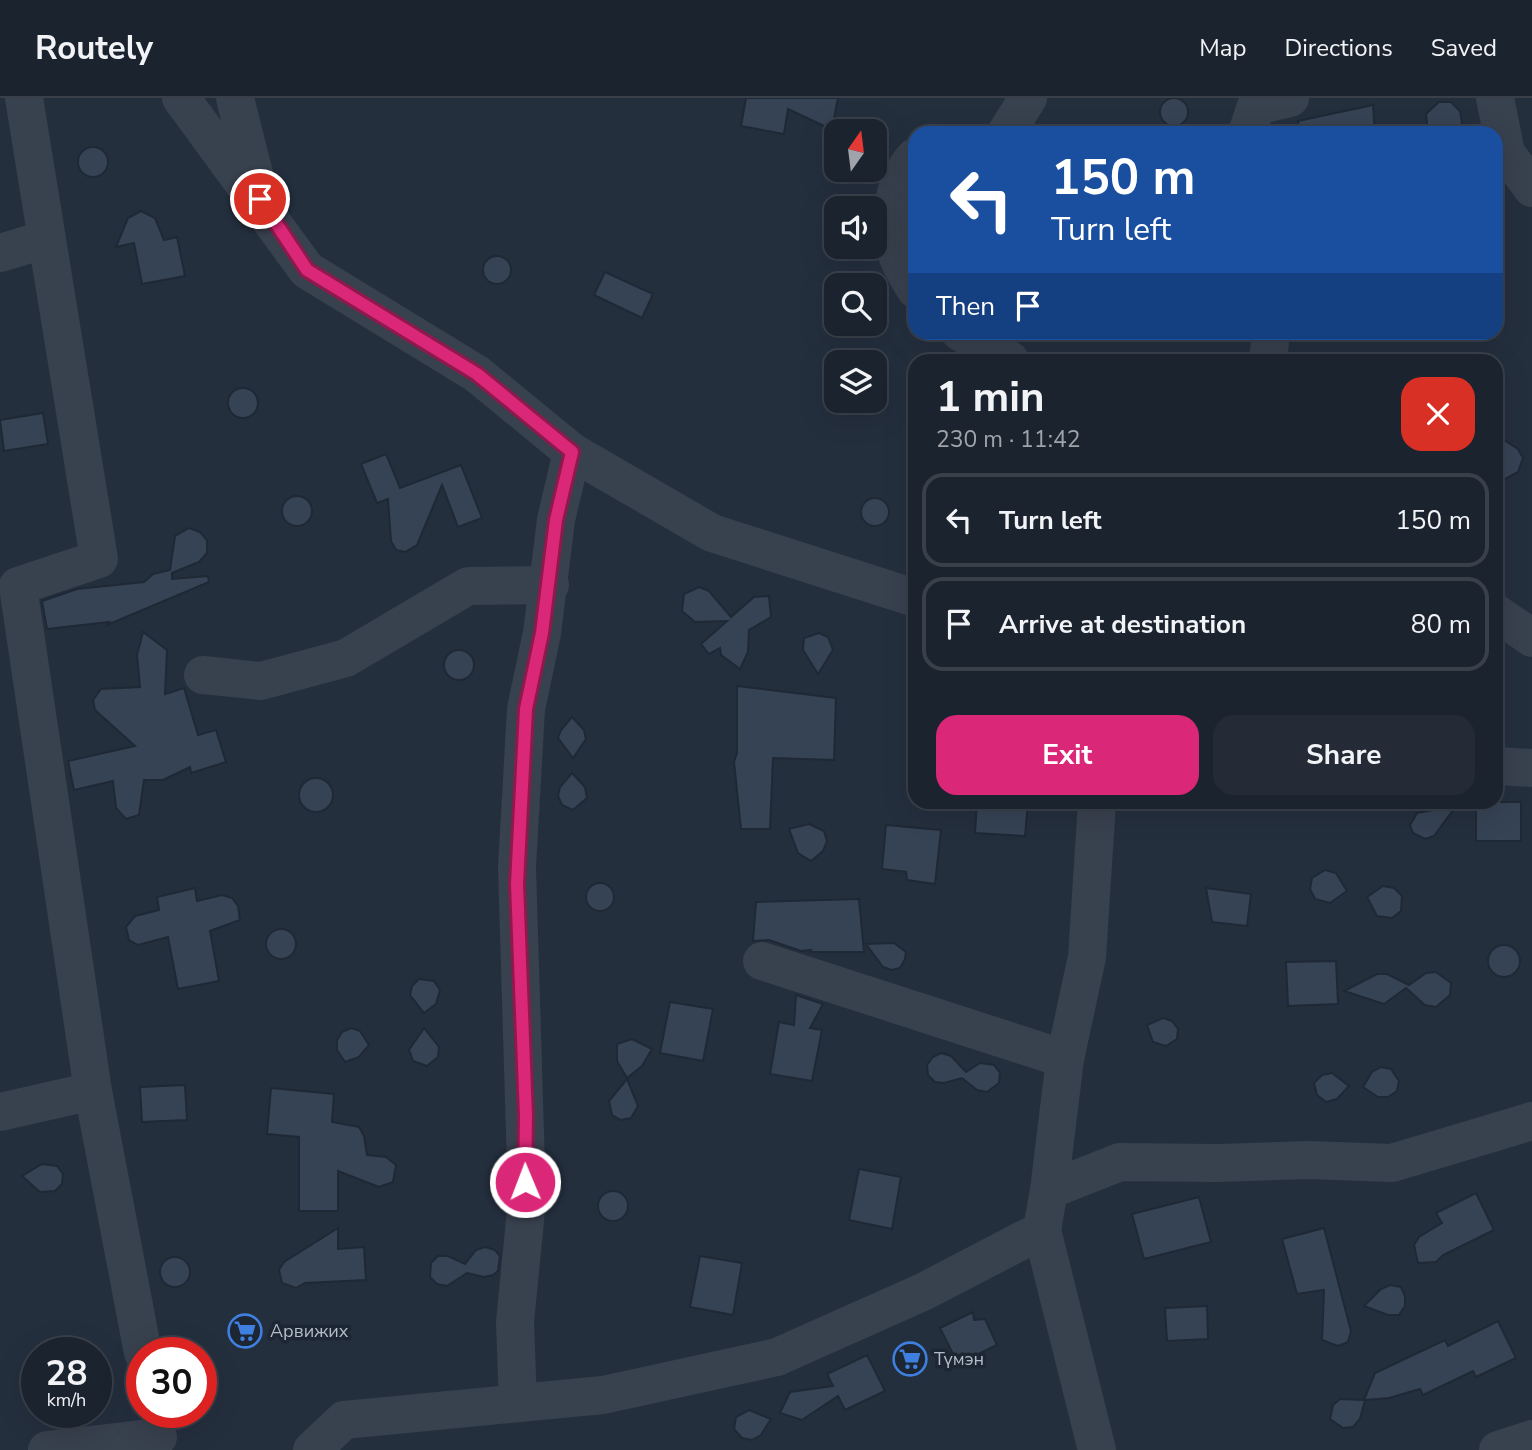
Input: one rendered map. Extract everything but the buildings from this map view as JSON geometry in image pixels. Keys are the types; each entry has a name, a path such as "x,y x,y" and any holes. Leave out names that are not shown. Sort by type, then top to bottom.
{"street":[{"path":"24,98 99,559 9,589 93,1091 140,1337"},
{"path":"181,98 307,270 477,374 572,452 712,533 908,596"},
{"path":"235,98 260,199 307,270"},
{"path":"1010,126 1028,98"},
{"path":"1249,126 1256,107 1290,98"},
{"path":"1495,98 1501,126"},
{"path":"1503,138 1506,153 1532,188"},
{"path":"908,164 902,170 892,216 898,259 908,277"},
{"path":"0,253 47,239"},
{"path":"974,340 999,354"},
{"path":"518,1403 515,1322 527,1200 517,867 522,829 526,709 550,585 549,565 572,452"},
{"path":"203,676 261,681 346,658 468,586 550,585"},
{"path":"1503,618 1532,638"},
{"path":"1503,766 1532,768"},
{"path":"1097,809 1087,957 1065,1059 1042,1230 1097,1450"},
{"path":"762,961 1065,1059"},
{"path":"0,1112 93,1091"},
{"path":"1049,1190 1120,1162 1309,1160 1392,1163 1532,1121"},
{"path":"312,1450 344,1420 603,1395 778,1357 925,1290 1042,1230"},
{"path":"47,1450 158,1433"},
{"path":"1498,1450 1532,1439"}],"place":[{"name":"Арвижих","path":"245,1331"},
{"name":"Түмэн","path":"910,1359"}],"route":[{"path":"260,199 307,270 477,374 572,452 556,520 549,565 550,585 526,709 522,829 517,867 519,990 525,1056 525,1182"}]}
